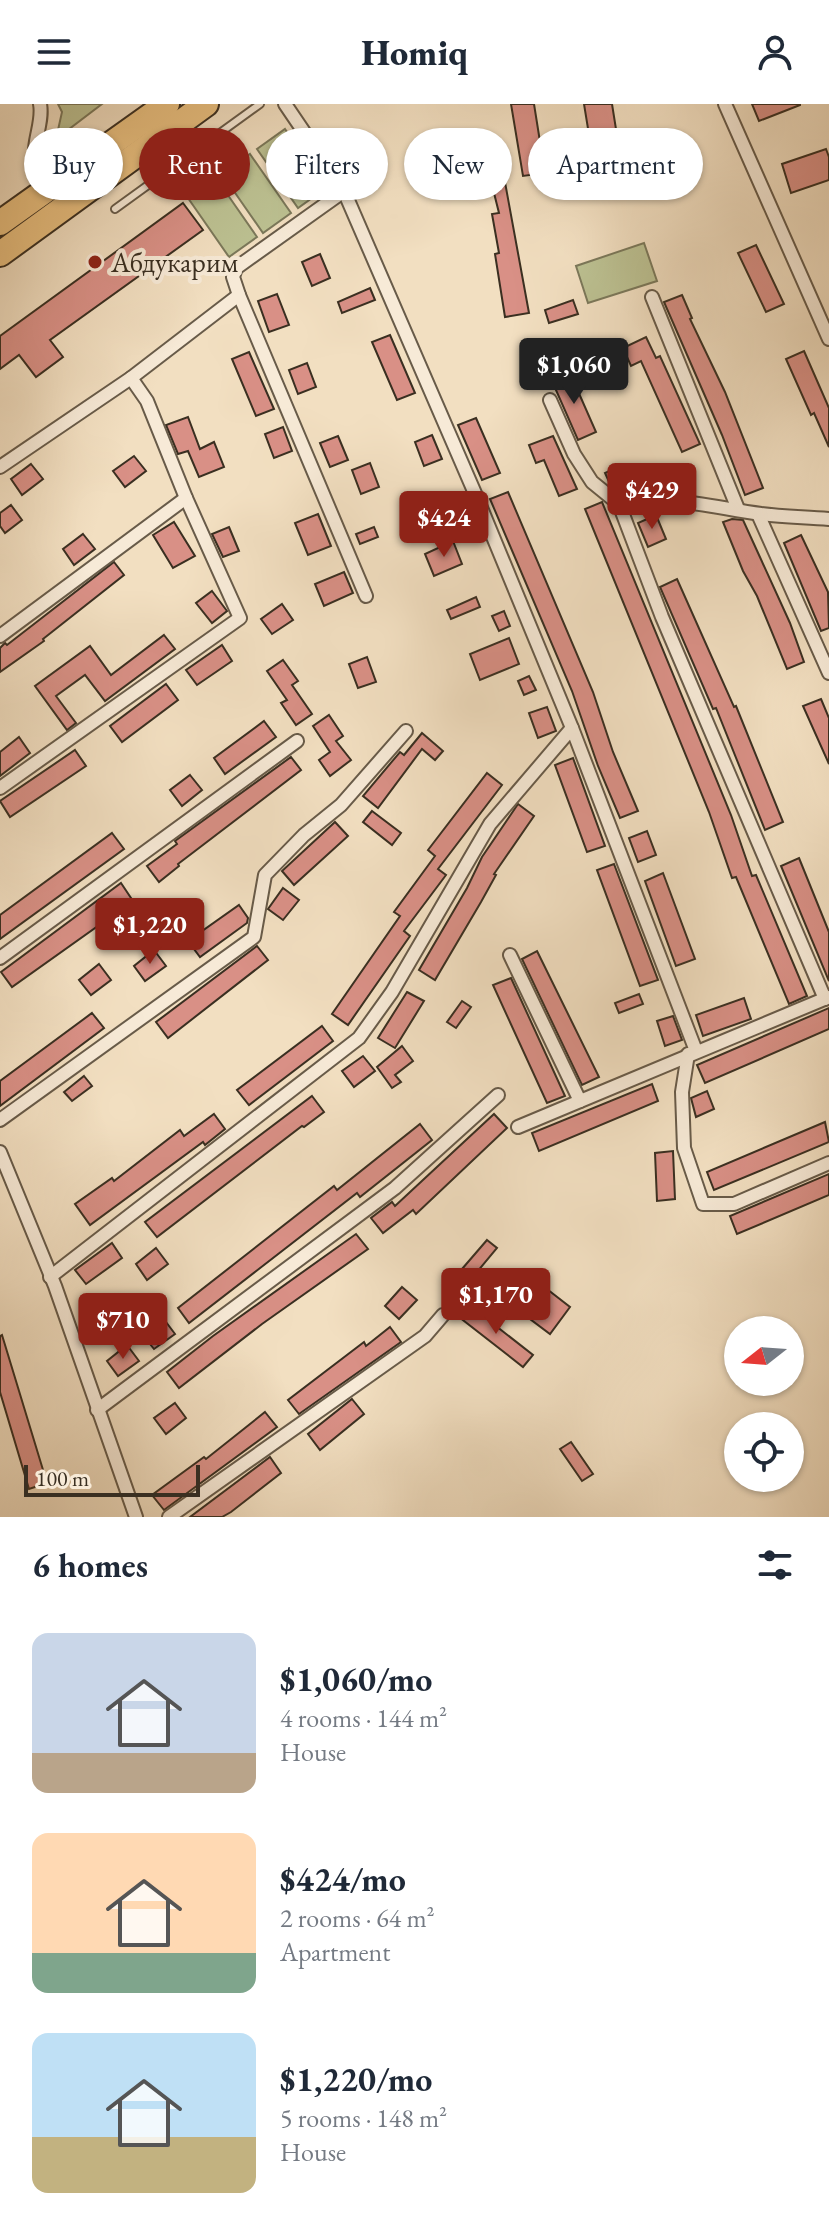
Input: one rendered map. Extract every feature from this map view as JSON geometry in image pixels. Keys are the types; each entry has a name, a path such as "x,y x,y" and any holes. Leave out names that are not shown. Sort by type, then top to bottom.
{"highway":[{"path":"123,135 167,104"},
{"path":"0,254 193,107"},
{"path":"0,223 33,200"}],"street":[{"path":"39,128 40,104"},
{"path":"285,104 301,128"},
{"path":"725,104 829,339"},
{"path":"331,200 236,268 233,277 366,596"},
{"path":"348,200 477,498 572,728 692,1052 682,1092 684,1148 703,1204 734,1204 829,1163"},
{"path":"0,467 131,378 239,295"},
{"path":"652,297 738,509"},
{"path":"0,788 240,618 147,401 131,378"},
{"path":"518,1127 827,998 662,617 619,504 592,482 574,454 550,400"},
{"path":"0,636 186,498"},
{"path":"619,504 640,499 738,509 758,514 829,519"},
{"path":"758,514 829,673"},
{"path":"50,1277 359,1038 392,992 490,824 572,728"},
{"path":"0,1120 254,937 265,875 304,835 341,805 406,731"},
{"path":"0,958 297,741"},
{"path":"510,955 580,1101"},
{"path":"97,1410 395,1188 498,1095"},
{"path":"0,1152 50,1277 136,1517"},
{"path":"169,1517 425,1336 443,1315"}],"lane":[{"path":"115,209 260,104"}],"green space":[{"path":"58,104 102,104 70,128 58,128 62,112"},
{"path":"266,143 266,162 257,149"},
{"path":"250,154 266,177 266,200 282,200 291,213 263,233 240,200 250,200"},
{"path":"189,200 231,200 257,237 229,257"},
{"path":"292,200 309,200 298,208"},
{"path":"644,243 657,281 588,303 576,266"}],"building":[{"path":"511,104 534,104 538,128 528,128 528,175 523,176"},
{"path":"584,104 612,104 616,128 588,128"},
{"path":"752,104 800,104 800,105 759,121"},
{"path":"826,149 829,180 791,193 782,164"},
{"path":"496,200 508,200 529,313 505,317 492,214 499,213"},
{"path":"183,203 203,230 50,340 63,357 36,377 19,355 0,369 0,336"},
{"path":"756,245 784,304 766,312 738,253"},
{"path":"320,254 330,278 312,286 302,262"},
{"path":"370,288 375,300 342,313 338,302"},
{"path":"277,294 289,325 269,332 258,301"},
{"path":"682,295 763,488 745,495 664,302"},
{"path":"573,300 578,314 549,323 545,310"},
{"path":"390,335 415,393 397,400 372,342"},
{"path":"646,337 656,358 660,356 700,444 682,452 641,361 631,366 623,348"},
{"path":"804,351 829,408 829,447 786,359"},
{"path":"249,352 274,409 256,416 232,359"},
{"path":"307,363 316,387 298,394 289,370"},
{"path":"570,373 596,432 578,440 552,381"},
{"path":"188,417 200,449 214,442 224,467 199,477 188,451 178,454 166,425"},
{"path":"476,418 500,473 482,480 458,425"},
{"path":"283,427 292,451 274,458 265,434"},
{"path":"432,435 442,459 424,466 415,442"},
{"path":"338,436 348,460 330,467 320,443"},
{"path":"553,436 577,489 559,496 544,460 536,463 529,445"},
{"path":"134,456 146,471 125,487 113,471"},
{"path":"370,463 379,487 361,494 352,470"},
{"path":"31,464 43,479 22,495 11,479"},
{"path":"623,465 633,489 621,494 611,486 605,473"},
{"path":"508,492 593,692 613,752 638,811 620,818 572,691 490,499"},
{"path":"602,502 731,815 752,876 756,875 807,996 789,1004 736,877 732,878 709,812 585,509"},
{"path":"11,505 22,520 5,533 0,526 0,513"},
{"path":"318,514 331,546 308,555 295,523"},
{"path":"656,515 666,539 648,547 638,523"},
{"path":"743,520 790,623 804,662 787,669 723,522"},
{"path":"174,522 195,556 173,568 153,535"},
{"path":"229,527 239,551 223,557 212,534"},
{"path":"374,527 378,537 360,544 356,534"},
{"path":"83,534 95,549 74,565 63,549"},
{"path":"801,535 828,592 829,628 821,631 784,543"},
{"path":"453,541 462,564 434,576 425,554"},
{"path":"114,562 124,575 44,641 0,672 0,648 5,643 7,645"},
{"path":"344,572 353,593 324,606 315,584"},
{"path":"677,579 736,706 783,822 765,830 716,708 713,709 660,587"},
{"path":"212,591 227,611 212,623 196,603"},
{"path":"476,597 480,607 451,619 447,610"},
{"path":"282,604 293,620 272,634 261,619"},
{"path":"504,611 510,626 499,631 492,616"},
{"path":"164,635 175,649 105,701 85,675 56,696 76,723 67,730 35,686 90,646 111,675"},
{"path":"509,638 519,664 480,680 470,654"},
{"path":"222,645 232,661 197,685 186,670"},
{"path":"367,657 376,682 358,688 349,664"},
{"path":"283,660 298,681 292,685 312,714 296,725 281,703 287,700 267,671"},
{"path":"529,676 536,690 524,695 518,681"},
{"path":"166,684 178,700 122,742 110,726"},
{"path":"821,699 829,718 829,764 803,706"},
{"path":"547,707 556,731 538,738 529,713"},
{"path":"329,715 343,736 336,741 351,760 330,776 319,760 330,752 313,726"},
{"path":"264,721 276,737 225,774 214,758"},
{"path":"422,733 443,751 435,760 422,749 378,808 363,796 400,752 404,755"},
{"path":"19,737 30,753 0,776 0,752"},
{"path":"75,750 86,766 10,817 0,801"},
{"path":"291,757 301,770 159,882 147,866 177,844 175,841"},
{"path":"573,758 605,846 587,852 555,765"},
{"path":"487,773 502,785 438,869 446,875 404,931 410,936 348,1025 332,1014 400,916 394,912 435,856 428,850"},
{"path":"190,775 202,790 182,806 170,790"},
{"path":"518,804 534,816 494,874 435,980 419,970 482,857"},
{"path":"372,811 401,833 392,845 363,822"},
{"path":"335,822 348,836 294,885 282,871"},
{"path":"647,831 656,855 638,862 629,838"},
{"path":"112,833 124,849 0,939 0,915"},
{"path":"799,858 829,932 829,981 781,866"},
{"path":"614,864 658,980 640,986 597,870"},
{"path":"663,873 695,959 676,966 645,881"},
{"path":"121,883 133,901 12,987 1,972"},
{"path":"283,888 299,900 283,920 268,909"},
{"path":"239,905 248,918 247,923 200,957 188,941"},
{"path":"257,946 268,960 168,1038 156,1022"},
{"path":"154,950 166,966 145,981 134,966"},
{"path":"537,951 599,1077 582,1085 522,959"},
{"path":"99,964 111,980 91,995 79,980"},
{"path":"511,978 565,1096 547,1103 493,985"},
{"path":"407,992 424,1001 395,1048 378,1038"},
{"path":"639,994 643,1004 619,1013 615,1003"},
{"path":"744,998 751,1019 703,1036 696,1015"},
{"path":"462,1001 471,1007 456,1028 447,1022"},
{"path":"829,1008 829,1029 705,1083 697,1065"},
{"path":"92,1013 104,1028 0,1106 0,1081"},
{"path":"673,1016 682,1040 665,1046 657,1021"},
{"path":"322,1026 333,1041 249,1105 237,1090"},
{"path":"402,1046 413,1061 395,1075 401,1082 392,1088 377,1067"},
{"path":"363,1056 375,1071 354,1087 342,1071"},
{"path":"84,1076 92,1086 72,1101 64,1092"},
{"path":"652,1084 658,1101 539,1151 532,1133"},
{"path":"707,1091 714,1109 696,1117 691,1098"},
{"path":"312,1096 324,1112 157,1237 145,1222"},
{"path":"214,1114 225,1129 90,1225 75,1204 112,1178 114,1181 180,1130 184,1136"},
{"path":"494,1114 507,1128 416,1214 413,1210 383,1233 371,1218 392,1202 395,1206"},
{"path":"825,1122 829,1142 714,1190 707,1172"},
{"path":"420,1124 432,1140 360,1197 357,1193 189,1323 178,1308 334,1186 337,1190"},
{"path":"673,1151 675,1199 657,1201 655,1153"},
{"path":"829,1174 829,1195 737,1234 730,1216"},
{"path":"356,1234 368,1249 179,1388 167,1372"},
{"path":"487,1240 497,1248 472,1278 462,1269"},
{"path":"112,1243 122,1258 86,1284 75,1270"},
{"path":"156,1248 168,1264 147,1280 136,1264"},
{"path":"543,1286 570,1307 550,1334 522,1313"},
{"path":"402,1287 417,1300 399,1319 385,1306"},
{"path":"468,1304 533,1355 523,1367 459,1317"},
{"path":"163,1318 175,1334 154,1349 142,1334"},
{"path":"390,1327 401,1342 299,1414 288,1400 364,1342 366,1346"},
{"path":"2,1335 47,1483 29,1489 0,1392"},
{"path":"127,1345 139,1361 118,1376 107,1361"},
{"path":"352,1399 364,1414 320,1450 308,1434"},
{"path":"175,1403 186,1418 166,1434 154,1418"},
{"path":"265,1412 277,1427 164,1510 152,1495 204,1457 206,1459"},
{"path":"571,1442 593,1474 582,1481 560,1449"},
{"path":"270,1457 281,1473 231,1512 222,1517 190,1517"}],"place":[{"name":"Абдукарим","path":"95,262"}]}
